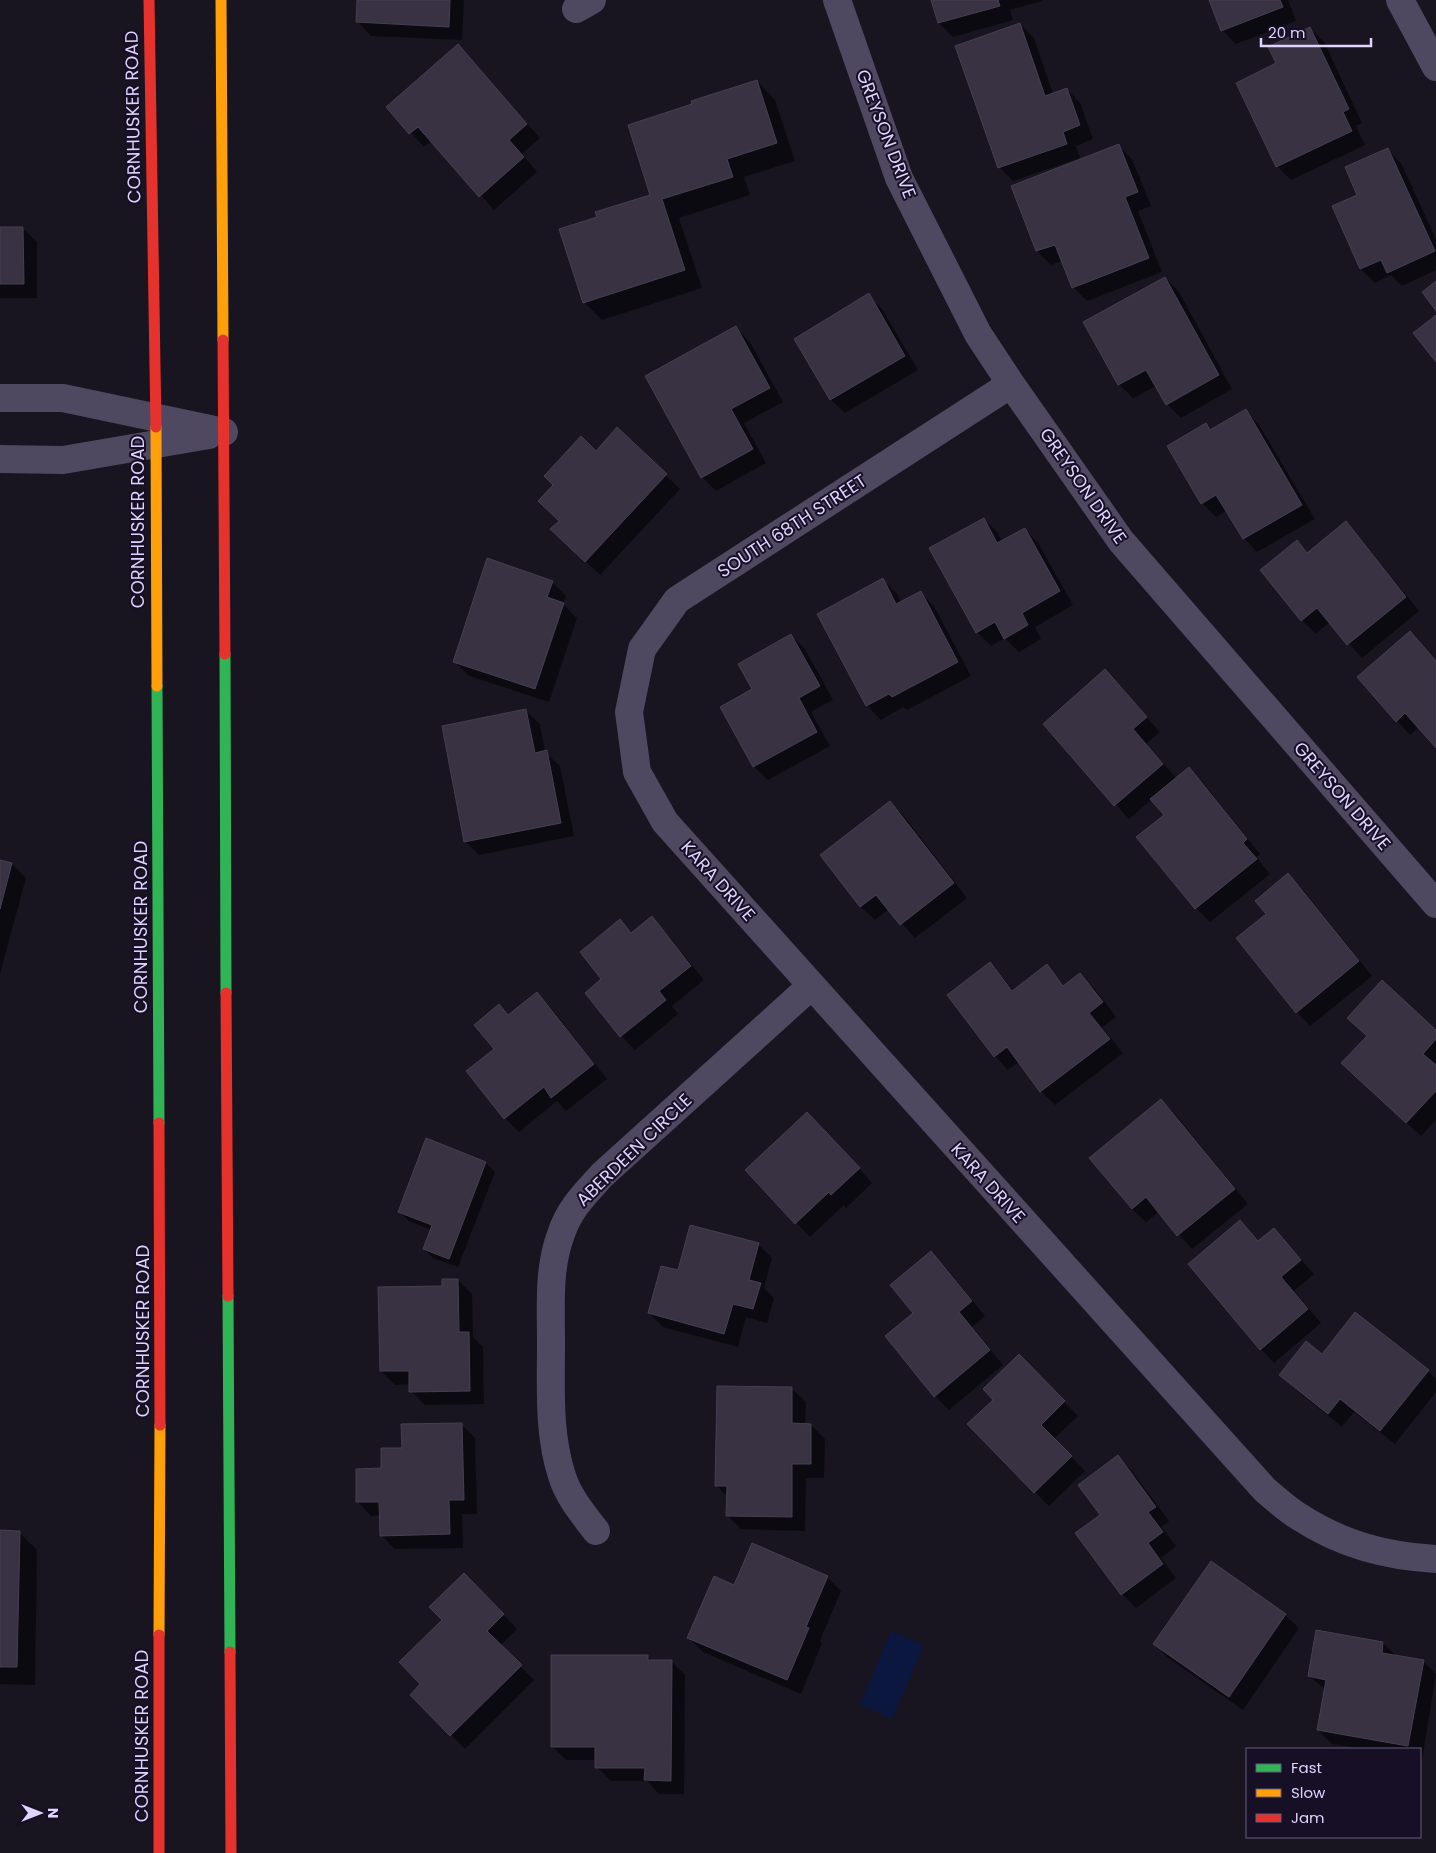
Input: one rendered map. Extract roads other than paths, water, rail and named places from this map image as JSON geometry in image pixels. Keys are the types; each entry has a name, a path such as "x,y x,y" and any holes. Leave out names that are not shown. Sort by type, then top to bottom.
{"main road":[{"name":"CORNHUSKER ROAD","path":"149,0 155,431 160,1308 159,1853"},
{"path":"221,0 231,1853"}],"street":[{"name":"GREYSON DRIVE","path":"837,0 899,178 978,334 1011,384 1121,541 1436,904"},
{"path":"1400,0 1436,67"},
{"name":"SOUTH 68TH STREET","path":"629,712 642,649 676,600 1011,384"},
{"path":"0,398 63,398 155,431"},
{"path":"0,459 63,460 155,431 224,432"},
{"name":"KARA DRIVE","path":"629,712 638,772 665,822 1264,1490 1296,1516 1327,1534 1351,1544 1380,1552 1436,1559"},
{"name":"ABERDEEN CIRCLE","path":"596,1531 578,1508 562,1477 551,1419 551,1288 553,1260 561,1232 576,1202 602,1175 811,986"}],"water":[{"path":"891,1631 924,1645 892,1719 860,1704"}]}
